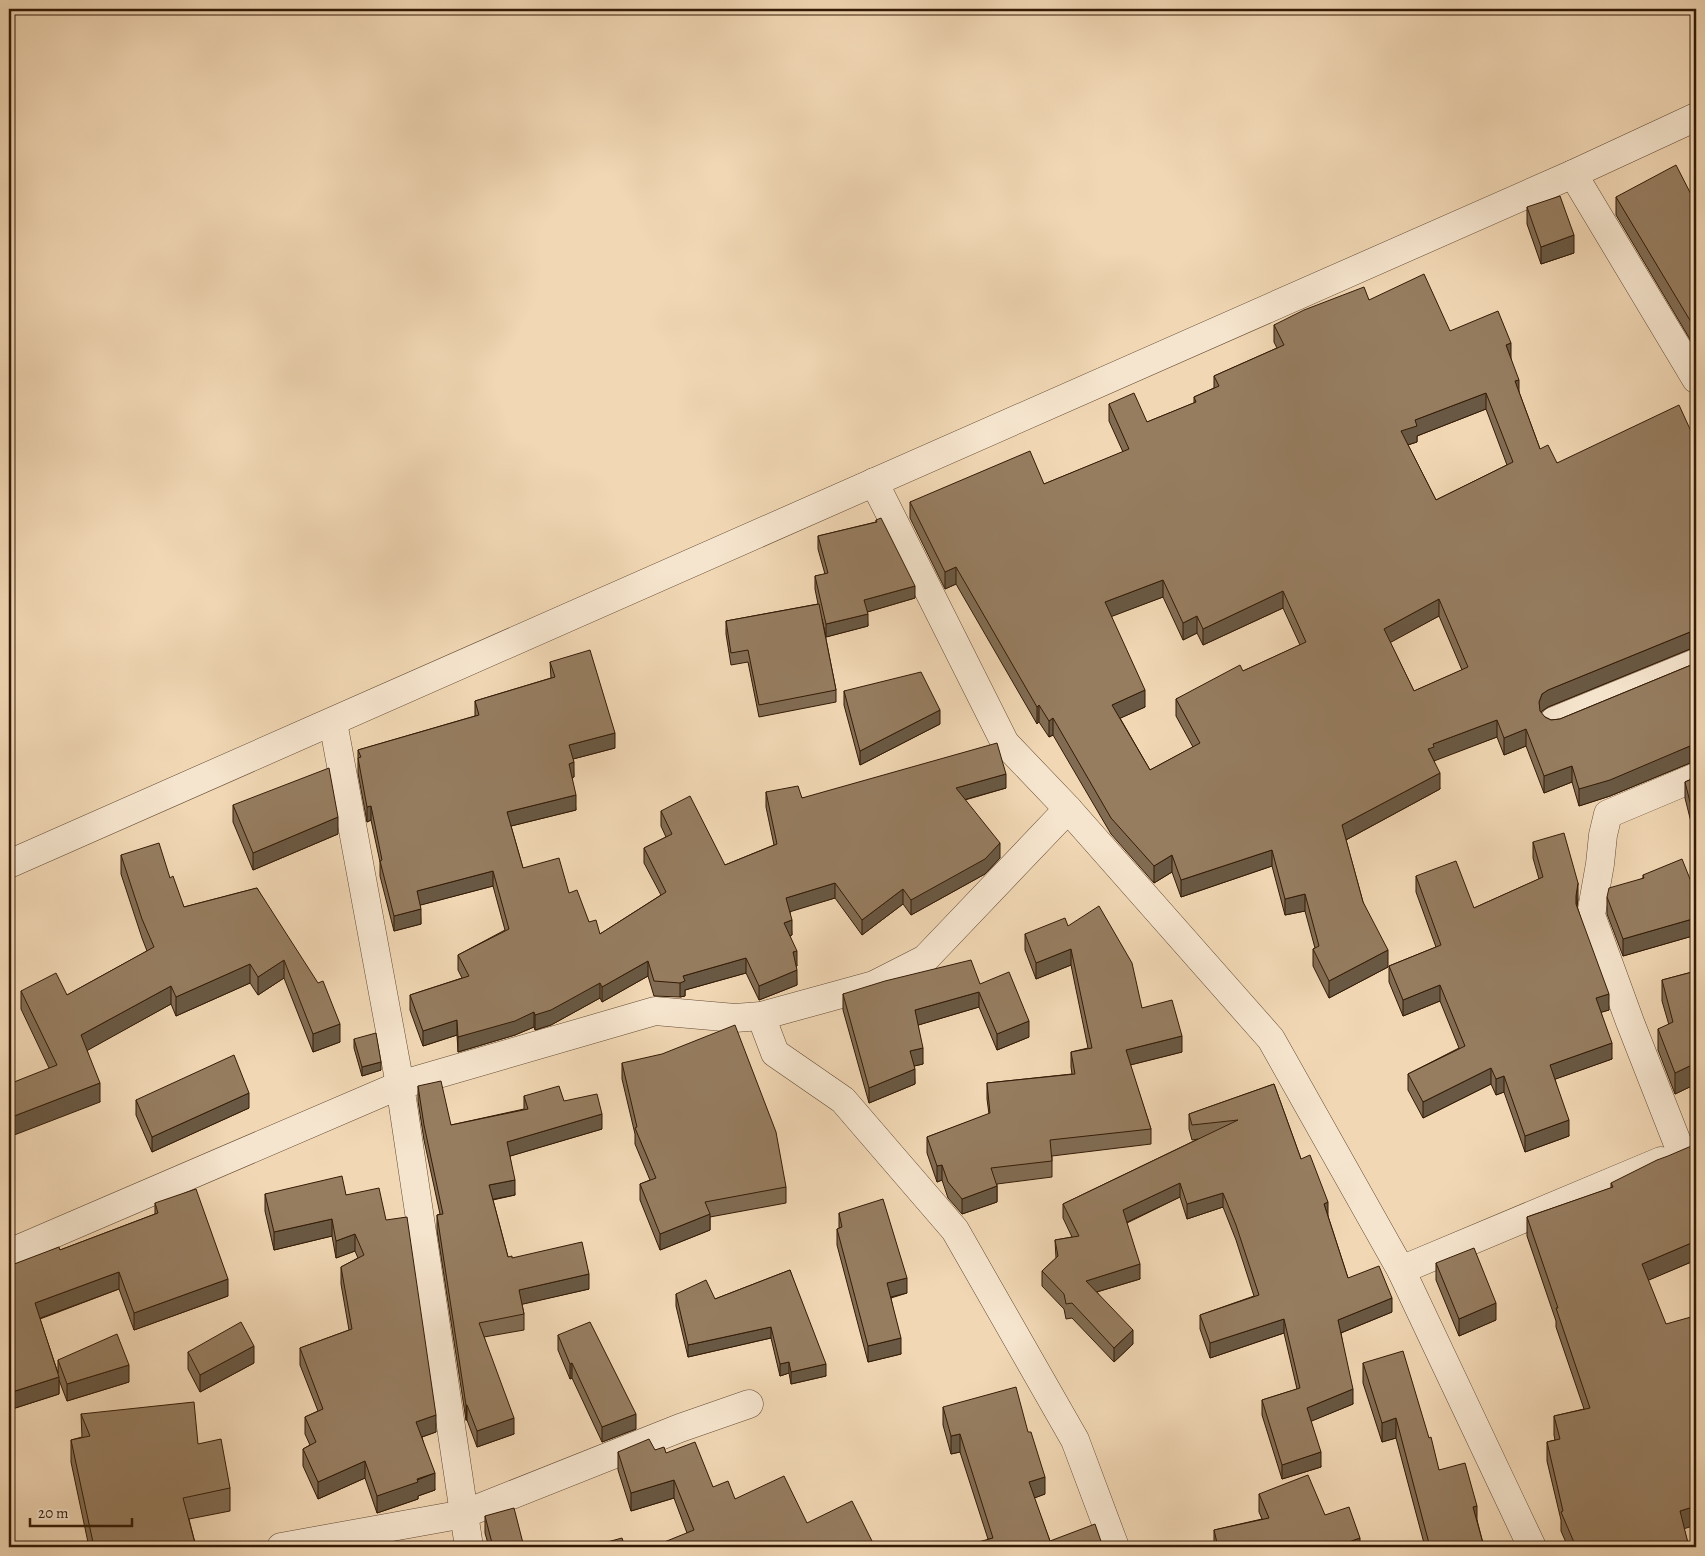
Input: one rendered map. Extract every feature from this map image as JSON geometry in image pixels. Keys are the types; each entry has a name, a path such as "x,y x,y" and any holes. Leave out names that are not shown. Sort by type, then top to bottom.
{"street":[{"path":"9,864 1573,174 1696,117"},
{"path":"1573,174 1696,379"},
{"path":"874,482 1005,743 1068,809 1271,1039 1401,1270 1532,1547"},
{"path":"1554,721 1696,663"},
{"path":"333,722 400,1086 469,1547"},
{"path":"1401,1270 1689,1148 1630,1022 1591,915 1608,814 1696,777"},
{"path":"9,1253 400,1086 655,1011 735,1018 761,1016 874,985 925,959 1068,809"},
{"path":"761,1016 776,1053 843,1100 955,1230 1075,1440 1115,1547"},
{"path":"282,1547 464,1514 680,1428 749,1404"}],"building":[{"path":"1676,165 1696,204 1696,319 1691,322 1616,197"},
{"path":"1560,196 1574,235 1541,247 1527,207"},
{"path":"1424,274 1450,331 1498,311 1511,343 1506,345 1519,380 1515,381 1540,449 1548,445 1557,463 1679,405 1696,446 1696,631 1548,690 1542,694 1539,702 1540,711 1545,717 1551,720 1560,719 1696,663 1696,745 1610,780 1579,789 1572,766 1544,776 1526,729 1504,738 1497,720 1433,744 1434,747 1428,749 1440,773 1342,825 1363,902 1388,950 1329,981 1313,949 1319,946 1305,894 1285,899 1272,850 1181,880 1172,855 1154,866 1111,818 1053,718 1049,721 1039,705 1037,707 956,567 945,572 910,502 1030,451 1044,484 1129,449 1109,404 1134,393 1147,422 1196,402 1194,397 1219,386 1214,376 1284,345 1274,325 1304,310 1364,287 1369,300","holes":["1486,393 1513,462 1436,500 1401,431 1417,426 1415,420","1163,580 1183,623 1197,616 1203,629 1283,591 1306,642 1243,671 1240,665 1176,699 1200,743 1150,770 1112,705 1145,690 1105,602","1439,599 1468,667 1414,691 1384,629"]},
{"path":"881,518 915,586 864,600 868,614 826,624 815,576 828,573 818,536 877,522 876,520"},
{"path":"819,604 836,690 759,705 748,650 731,653 726,621"},
{"path":"590,650 615,733 569,745 574,762 569,764 576,795 507,812 523,868 559,858 569,893 577,890 589,922 596,920 600,934 666,892 644,848 672,834 661,811 690,796 725,865 777,844 766,792 798,786 802,798 997,743 1006,774 956,788 1000,843 985,859 911,900 903,889 862,920 835,883 786,898 792,920 784,923 797,951 793,952 797,970 759,986 746,958 683,976 685,981 680,983 654,981 648,961 602,987 600,983 551,1010 535,1015 534,1012 515,1021 458,1037 457,1020 423,1031 410,995 469,976 458,955 509,929 493,871 417,891 421,909 394,916 380,861 382,860 371,806 367,807 358,758 361,757 358,750 479,715 475,701 555,677 550,662"},
{"path":"921,672 940,710 860,751 844,691"},
{"path":"329,768 338,817 253,853 233,805"},
{"path":"1696,777 1696,826 1685,782"},
{"path":"1564,833 1578,883 1576,904 1609,994 1596,998 1612,1043 1550,1065 1569,1120 1525,1136 1504,1076 1496,1079 1491,1068 1423,1102 1408,1074 1465,1046 1440,985 1403,1000 1389,966 1441,945 1416,876 1456,861 1474,908 1543,877 1533,842"},
{"path":"159,843 170,878 173,876 184,907 257,888 318,983 323,981 340,1024 313,1034 284,960 258,977 250,964 176,997 171,986 81,1035 100,1083 9,1118 9,1084 57,1065 21,991 56,973 67,995 154,947 142,919 121,855"},
{"path":"1682,859 1696,894 1696,918 1623,939 1607,897 1609,888 1644,878 1643,875"},
{"path":"1099,906 1132,963 1142,1008 1172,1000 1182,1036 1126,1050 1151,1129 1050,1140 1052,1161 991,1168 997,1186 962,1199 948,1182 942,1165 937,1166 927,1137 990,1113 987,1083 1075,1074 1071,1052 1092,1048 1071,949 1036,963 1025,934 1065,918 1068,926"},
{"path":"971,960 980,984 1009,972 1029,1021 997,1034 979,992 915,1010 923,1048 910,1051 915,1069 869,1088 843,994 885,981"},
{"path":"1696,971 1696,1063 1675,1073 1658,1029 1673,1022 1662,980"},
{"path":"735,1025 776,1132 786,1187 705,1202 710,1214 660,1234 640,1184 656,1178 635,1128 637,1127 622,1063 662,1054"},
{"path":"376,1033 381,1062 362,1067 354,1039"},
{"path":"234,1055 249,1093 152,1137 136,1100"},
{"path":"441,1081 451,1125 528,1109 524,1096 559,1086 564,1101 597,1094 602,1114 507,1142 515,1180 489,1185 508,1257 512,1256 512,1258 582,1242 589,1274 519,1290 524,1314 479,1323 514,1418 477,1431 466,1405 437,1215 443,1214 424,1125 418,1086"},
{"path":"1274,1084 1301,1159 1310,1155 1328,1202 1324,1204 1348,1278 1379,1266 1392,1298 1338,1320 1353,1389 1307,1408 1321,1452 1282,1465 1262,1400 1300,1388 1284,1319 1210,1343 1200,1315 1259,1295 1236,1225 1223,1193 1187,1204 1180,1183 1123,1210 1140,1264 1086,1281 1133,1330 1114,1348 1072,1303 1066,1304 1064,1294 1042,1271 1058,1256 1055,1240 1079,1236 1063,1204 1238,1120 1192,1125 1189,1114"},
{"path":"1696,1144 1696,1241 1642,1264 1666,1324 1691,1317 1696,1333 1696,1506 1680,1511 1689,1547 1576,1547 1561,1512 1563,1511 1547,1442 1560,1439 1554,1416 1590,1408 1527,1217 1613,1187 1611,1183 1657,1160"},
{"path":"342,1176 346,1195 379,1188 386,1220 407,1217 436,1415 416,1422 435,1473 417,1479 418,1482 377,1496 365,1461 318,1482 303,1449 316,1442 305,1417 323,1409 300,1348 352,1329 341,1267 364,1255 355,1234 336,1241 332,1219 274,1232 265,1194"},
{"path":"196,1189 228,1279 134,1313 119,1272 35,1303 59,1377 9,1393 9,1266 59,1247 60,1250 158,1213 155,1203"},
{"path":"883,1199 907,1278 887,1283 901,1338 868,1346 837,1229 842,1227 839,1213"},
{"path":"1474,1248 1496,1303 1459,1319 1436,1263"},
{"path":"790,1270 826,1364 791,1372 789,1362 780,1364 771,1327 688,1345 676,1294 706,1280 715,1299"},
{"path":"241,1322 254,1346 200,1375 188,1352"},
{"path":"590,1322 636,1414 602,1427 572,1363 570,1364 558,1335"},
{"path":"117,1334 129,1365 67,1384 58,1360"},
{"path":"1403,1351 1429,1438 1431,1437 1439,1470 1465,1463 1477,1506 1473,1507 1484,1547 1430,1547 1396,1418 1382,1423 1363,1363"},
{"path":"1016,1387 1028,1432 1031,1432 1045,1477 1029,1482 1050,1541 1095,1524 1103,1547 960,1547 993,1538 960,1434 951,1436 943,1407"},
{"path":"194,1402 198,1444 221,1439 230,1488 183,1498 196,1547 94,1547 71,1440 90,1436 81,1414"},
{"path":"649,1439 655,1450 664,1447 666,1453 695,1442 713,1487 728,1481 735,1499 784,1476 807,1523 852,1501 875,1547 652,1547 694,1530 674,1480 631,1493 618,1452"},
{"path":"1308,1475 1325,1515 1349,1507 1360,1538 1334,1547 1218,1547 1214,1530 1269,1518 1259,1494"},
{"path":"514,1508 524,1547 493,1547 485,1516"},
{"path":"622,1538 625,1547 589,1547"}]}
